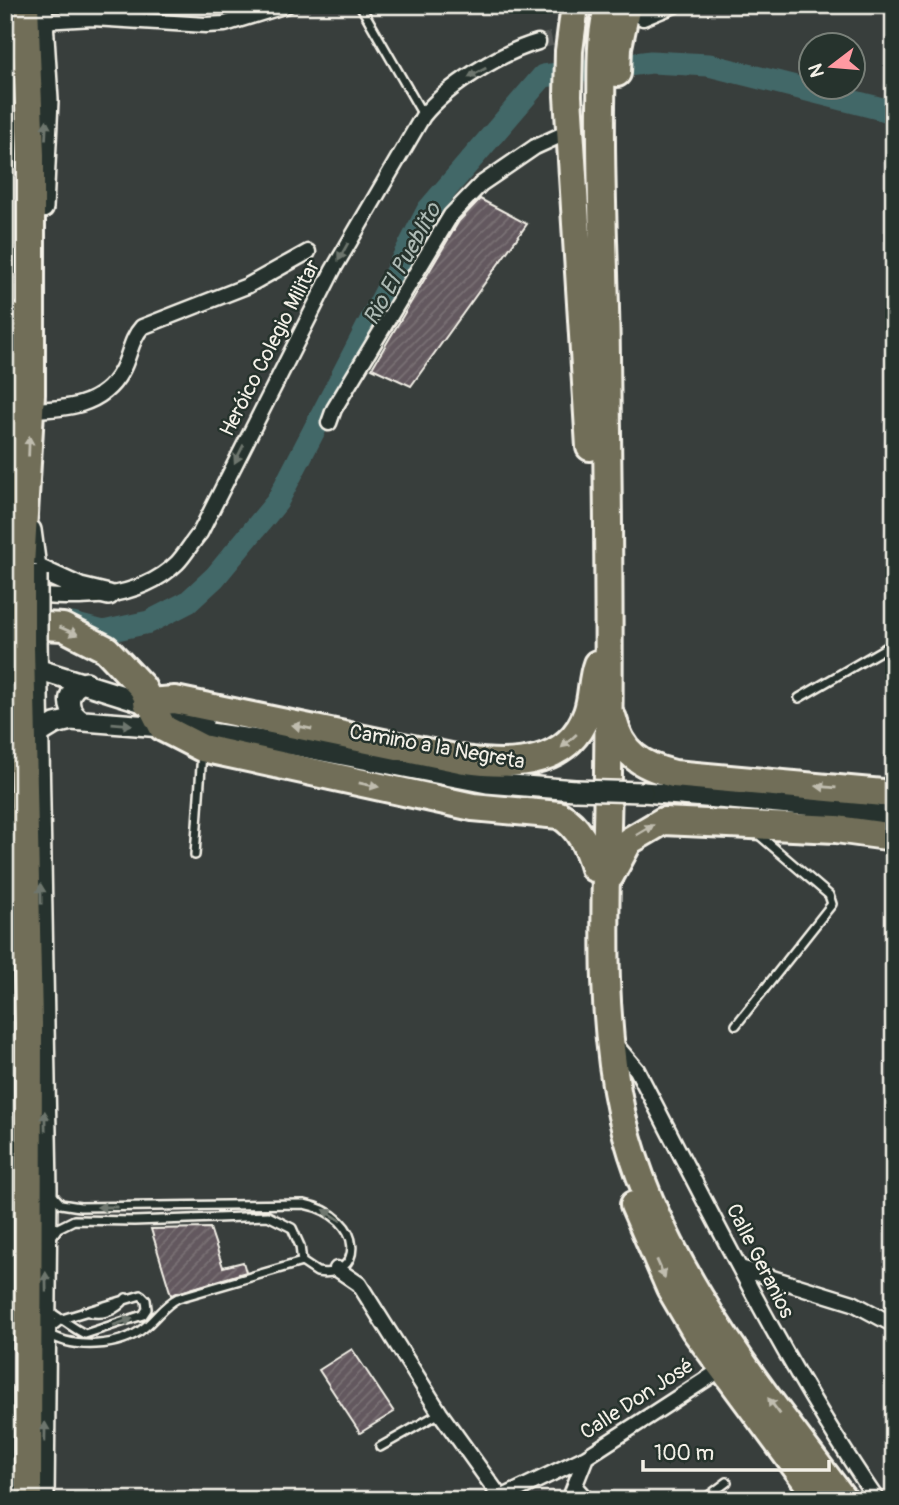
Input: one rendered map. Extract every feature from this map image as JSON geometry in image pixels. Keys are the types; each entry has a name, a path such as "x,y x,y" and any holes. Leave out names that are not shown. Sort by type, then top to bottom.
{"highway":[{"path":"9,5 16,152 13,344 31,570 28,1500"},
{"path":"575,5 569,51 570,131 600,656 600,876 607,1006 622,1117 639,1171 730,1364 820,1500"},
{"path":"589,427 584,138 586,49 595,5"},
{"path":"609,5 602,28 601,139 609,699 595,1032 614,1143 634,1205 670,1288 844,1500"},
{"path":"5,535 16,392 36,11"},
{"path":"606,354 618,47 635,12"},
{"path":"5,624 31,623 63,628 106,649 142,687 147,702 163,727 202,748 473,807 559,815 567,819 582,837 600,876"},
{"path":"147,702 175,700 465,760 510,765 549,755 576,736 590,702 600,656"},
{"path":"5,683 14,1038 14,1500"},
{"path":"609,699 617,732 625,748 641,764 653,769 674,774 894,794"},
{"path":"600,876 629,841 654,824 680,820 836,829 894,837"}],"street":[{"path":"36,11 206,26 225,24 287,5"},
{"path":"635,12 675,5"},
{"name":"Heróico Colegio Militar","path":"5,594 77,597 109,595 157,578 177,563 200,533 333,270 423,116 439,97 468,77 538,42"},
{"path":"329,423 334,409 451,215 481,184 535,147 570,131"},
{"path":"16,392 93,402 121,373 135,334 142,327 247,286 308,252"},
{"path":"31,570 109,595"},
{"path":"32,652 37,736 47,1189 46,1253 54,1315 46,1332 44,1500"},
{"name":"Camino a la Negreta","path":"32,652 110,693 147,702 181,716 292,745"},
{"path":"110,693 121,680 124,666"},
{"path":"79,719 71,710 69,699 76,686 86,682"},
{"name":"Camino a la Negreta","path":"37,736 61,721 79,719 163,727 292,745 487,783 814,806 894,817"},
{"name":"Calle Geranios","path":"611,1039 637,1070 762,1315 831,1432 877,1500"},
{"path":"740,1268 853,1303 894,1325"},
{"path":"337,1269 359,1284 440,1413 501,1499 586,1457"},
{"name":"Calle Don José","path":"587,1500 572,1494 586,1457 730,1364"}],"lane":[{"path":"360,5 423,116"},
{"path":"799,698 894,643"},
{"path":"884,650 894,660"},
{"path":"195,855 202,748"},
{"path":"736,1025 832,904 829,895 748,825"},
{"path":"46,1253 58,1228 74,1220 134,1221 268,1216 292,1228 300,1245 302,1262 317,1272 337,1269 351,1254 349,1232 336,1216 313,1206 80,1207 61,1205 47,1189"},
{"path":"45,1355 53,1347 65,1342 91,1343 131,1336 178,1298 302,1262"},
{"path":"141,1295 146,1300 147,1309 143,1315 85,1334 54,1315 85,1311 95,1315 118,1307 127,1297 141,1295"},
{"path":"46,1332 65,1342"},
{"path":"380,1447 440,1413"},
{"path":"703,1500 727,1482"}],"building":[{"path":"480,199 527,224 411,386 372,368 459,221"},
{"path":"210,1228 223,1267 243,1262 246,1272 171,1295 151,1229"},
{"path":"352,1349 394,1412 360,1433 319,1370"}],"waterway":[{"name":"Rio El Pueblito","path":"72,624 103,632 149,622 188,602 215,577 277,502 428,210 543,76 651,62 709,65 894,112"}],"tunnel":[{"path":"538,42 607,26"}]}
